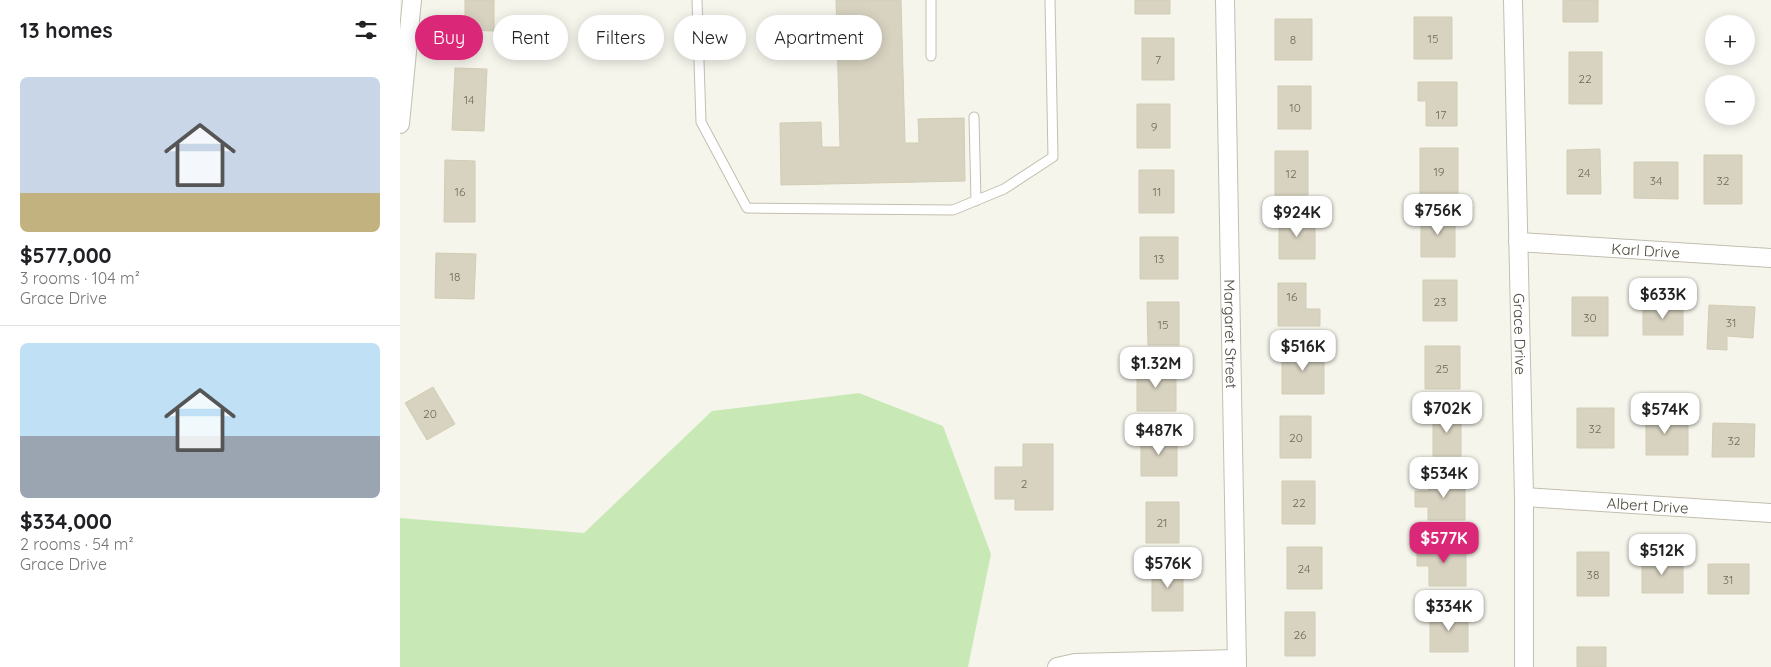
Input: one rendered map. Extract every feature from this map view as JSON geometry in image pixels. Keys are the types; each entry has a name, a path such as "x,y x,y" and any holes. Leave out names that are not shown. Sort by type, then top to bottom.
{"street":[{"path":"400,124 412,0"},
{"name":"Margaret Street","path":"1225,0 1237,663"},
{"name":"Grace Drive","path":"1513,0 1524,497 1524,667"},
{"name":"Karl Drive","path":"1518,242 1771,258"},
{"name":"Albert Drive","path":"1524,497 1771,513"},
{"path":"1056,667 1075,664 1237,663"}],"lane":[{"path":"698,0 701,122 747,208 953,210 1004,189 1053,157 1050,0"},
{"path":"931,0 932,56"},
{"path":"974,117 976,200"}],"green space":[{"path":"859,393 943,426 991,554 968,667 400,667 400,518 584,533 712,411"}],"building":[{"path":"465,0 494,0 493,31 483,31 483,15 465,15"},
{"path":"836,0 901,0 905,143 919,143 918,119 964,118 965,181 781,185 780,123 821,122 822,147 840,147 838,60 882,60 882,15 836,15"},
{"path":"1135,0 1170,0 1170,14 1135,14"},
{"path":"1563,0 1598,0 1598,22 1563,22"},
{"path":"1414,17 1452,17 1452,59 1414,59"},
{"path":"1275,19 1312,19 1312,60 1275,60"},
{"path":"1142,38 1174,38 1174,80 1142,80"},
{"path":"1569,52 1602,52 1602,104 1569,104"},
{"path":"455,68 487,69 484,131 452,130"},
{"path":"1418,82 1457,82 1457,126 1426,126 1426,101 1418,101"},
{"path":"1278,86 1311,86 1311,129 1278,129"},
{"path":"1137,104 1170,104 1170,148 1137,148"},
{"path":"1420,148 1458,148 1458,193 1420,193"},
{"path":"1600,149 1601,194 1567,194 1567,150"},
{"path":"1275,151 1308,151 1308,195 1275,195"},
{"path":"1704,155 1742,155 1742,204 1704,204"},
{"path":"445,160 475,161 475,222 444,222"},
{"path":"1634,162 1678,162 1678,199 1634,198"},
{"path":"1139,170 1174,170 1174,213 1139,213"},
{"path":"1421,215 1455,215 1455,257 1421,257"},
{"path":"1279,218 1315,218 1315,259 1279,259"},
{"path":"1140,237 1178,237 1178,279 1140,279"},
{"path":"436,253 476,254 474,299 435,298"},
{"path":"1423,280 1457,280 1457,321 1423,321"},
{"path":"1278,283 1306,283 1306,309 1320,309 1320,326 1278,326"},
{"path":"1572,297 1608,297 1608,336 1572,336"},
{"path":"1147,302 1179,302 1179,345 1148,345"},
{"path":"1643,305 1683,305 1683,335 1643,335"},
{"path":"1709,305 1755,307 1753,338 1727,336 1727,350 1707,349"},
{"path":"1425,346 1460,346 1460,389 1425,389"},
{"path":"1282,350 1324,350 1324,394 1282,394"},
{"path":"1137,366 1176,366 1176,411 1137,411"},
{"path":"433,387 455,424 427,440 405,403"},
{"path":"1577,408 1614,408 1614,448 1577,448"},
{"path":"1646,410 1669,410 1669,424 1688,424 1688,455 1646,455"},
{"path":"1433,413 1461,413 1461,456 1433,456"},
{"path":"1280,416 1311,416 1311,458 1280,458"},
{"path":"1713,423 1755,424 1754,457 1712,457"},
{"path":"1141,435 1177,435 1177,476 1141,476"},
{"path":"1023,444 1053,444 1053,510 1015,510 1015,499 995,499 995,467 1023,467"},
{"path":"1429,478 1465,478 1465,520 1428,520 1428,507 1415,507 1415,491 1429,491"},
{"path":"1282,481 1315,481 1315,524 1282,524"},
{"path":"1146,502 1179,502 1179,543 1146,543"},
{"path":"1417,545 1466,545 1466,586 1429,586 1429,566 1417,566"},
{"path":"1287,547 1322,547 1322,589 1287,589"},
{"path":"1577,552 1609,552 1609,596 1577,596"},
{"path":"1642,560 1683,560 1683,593 1642,593"},
{"path":"1708,564 1749,564 1749,594 1708,594"},
{"path":"1152,567 1183,567 1183,611 1152,611"},
{"path":"1430,611 1468,611 1468,652 1430,652"},
{"path":"1285,612 1315,612 1315,656 1285,656"},
{"path":"1577,647 1606,647 1606,667 1577,667"}]}
